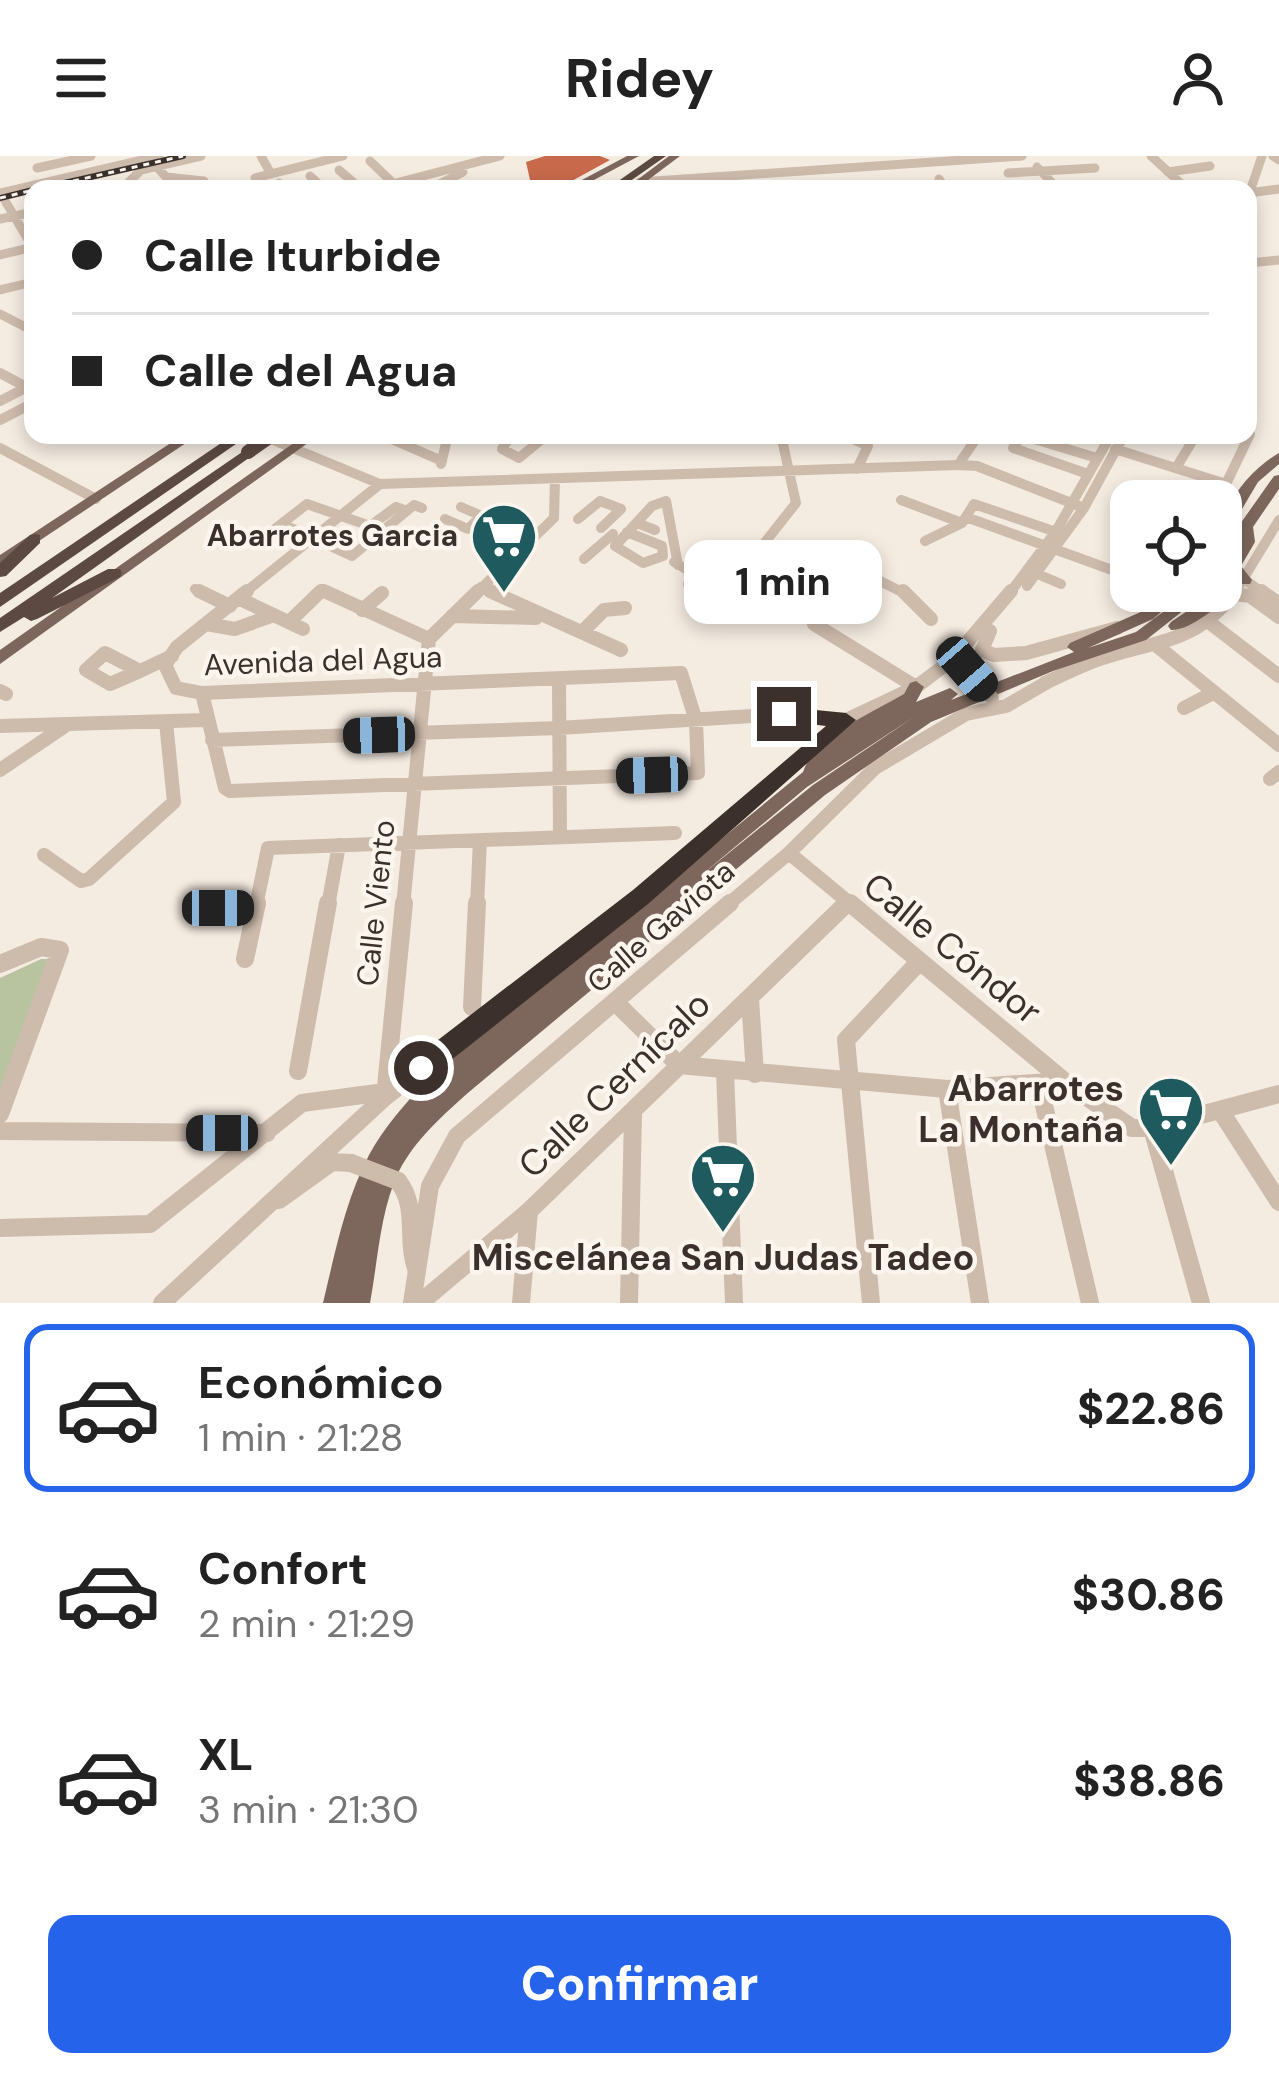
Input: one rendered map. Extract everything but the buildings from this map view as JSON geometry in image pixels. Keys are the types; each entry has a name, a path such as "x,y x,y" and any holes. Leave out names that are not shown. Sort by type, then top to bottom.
{"highway":[{"path":"612,180 648,156"},
{"path":"628,180 665,160"},
{"path":"0,601 229,444"},
{"path":"0,628 259,444"},
{"path":"0,572 35,539"},
{"path":"0,628 114,573"}],"main road":[{"path":"587,180 634,156"},
{"path":"665,160 666,180"},
{"path":"0,562 178,444"},
{"path":"0,658 114,573 303,444"},
{"path":"1242,513 1253,479 1279,457"},
{"path":"1242,519 1279,479"},
{"path":"335,1303 364,1185 397,1126 435,1086 801,782 905,714 1122,628 1147,612"},
{"path":"1149,641 1179,612"},
{"path":"358,1303 394,1157 441,1103 819,790 925,718 1027,674 1149,641 1197,612"},
{"path":"801,782 830,746 910,698 916,687"}],"street":[{"path":"29,156 44,180"},
{"path":"37,168 91,156"},
{"path":"74,180 154,159 201,156"},
{"path":"272,174 262,158 280,156"},
{"path":"255,178 343,156"},
{"path":"471,166 490,156"},
{"path":"434,180 500,156"},
{"path":"428,159 447,167 511,156"},
{"path":"907,156 914,166"},
{"path":"666,180 1024,156 1049,180"},
{"path":"1150,156 1177,180"},
{"path":"154,159 166,177 194,180"},
{"path":"131,180 154,159"},
{"path":"370,161 385,180"},
{"path":"1168,172 1210,166"},
{"path":"1008,173 1095,168"},
{"path":"870,169 875,180"},
{"path":"339,170 351,180"},
{"path":"310,176 314,180"},
{"path":"0,179 24,232"},
{"path":"0,220 24,214"},
{"path":"19,341 24,338"},
{"path":"284,444 380,484 958,465 977,466 1078,506"},
{"path":"288,444 297,449"},
{"path":"402,444 442,461"},
{"path":"409,447 412,444"},
{"path":"440,483 446,444"},
{"path":"504,444 502,449 520,458 536,444"},
{"path":"722,597 795,506 783,444"},
{"path":"857,469 868,446 864,444"},
{"path":"958,465 973,444"},
{"path":"1016,444 1013,448 1088,474"},
{"path":"1051,444 1097,458"},
{"path":"1078,506 1088,474 1106,444"},
{"path":"1118,444 1056,540 979,635 964,658 967,669 992,698 1006,699 1105,657 1210,623 1219,612"},
{"path":"1176,468 1191,444"},
{"path":"1115,449 1226,484 1245,444"},
{"path":"0,448 95,499"},
{"path":"289,622 322,590 429,639 554,518 555,479"},
{"name":"Avenida del Agua","path":"380,484 206,624 165,665 168,681 180,692 202,693 681,674 696,721 698,773 560,777"},
{"path":"901,500 964,520 1056,540 1110,567"},
{"path":"578,519 600,501 621,509 615,548 643,563 663,556"},
{"path":"267,535 307,504 370,526 396,507 414,508 352,556 282,524"},
{"path":"584,559 652,506 669,508"},
{"path":"461,507 532,538"},
{"path":"650,534 669,508"},
{"path":"669,508 677,565"},
{"path":"554,509 620,531 650,534 662,546 663,556"},
{"path":"445,519 468,529 481,515"},
{"path":"925,541 964,520"},
{"path":"1242,583 1274,546 1279,520"},
{"path":"862,553 814,624 916,687"},
{"path":"663,556 696,575 688,584"},
{"path":"852,567 900,588 931,619"},
{"path":"1033,571 1061,584"},
{"path":"481,587 621,650"},
{"path":"1242,588 1279,604"},
{"path":"1242,589 1279,617"},
{"path":"195,590 303,629"},
{"path":"362,610 382,593"},
{"path":"582,632 604,610 625,608"},
{"path":"206,624 236,629 274,615"},
{"path":"452,616 546,619"},
{"path":"1210,623 1279,676"},
{"path":"979,635 985,653 1004,658 1093,630 1122,628"},
{"path":"162,1303 385,1094 640,897 846,720 916,687 979,635"},
{"name":"Calle Viento","path":"385,1094 429,639"},
{"path":"1149,641 1279,746"},
{"path":"140,671 105,653 86,670 110,684 140,671 172,656"},
{"path":"559,679 560,837"},
{"name":"Calle Gaviota","path":"416,1303 430,1186 457,1136 789,853 875,768 966,714 1006,706 1052,680"},
{"path":"1184,708 1213,692"},
{"path":"202,693 205,720 225,788 230,791 560,777"},
{"path":"212,740 560,728 784,714 846,720"},
{"path":"0,726 205,720"},
{"path":"44,855 81,881 89,879 174,802 166,722"},
{"path":"0,770 65,726"},
{"path":"244,959 268,848 675,833"},
{"path":"472,1006 480,840"},
{"path":"298,1071 339,845"},
{"name":"Calle Cóndor","path":"789,853 1064,1082 1132,1128 1153,1128"},
{"name":"Calle Cernícalo","path":"416,1303 529,1211 846,904"},
{"path":"218,908 256,908"},
{"path":"0,964 40,947 60,950 0,1114"},
{"path":"872,1303 846,1082 848,1034 918,963"},
{"path":"750,999 755,1074"},
{"path":"615,1002 679,1065 947,1089 1064,1082"},
{"path":"725,1071 734,1303"},
{"path":"1039,1084 1090,1303"},
{"path":"947,1089 980,1303"},
{"path":"0,1228 150,1224 307,1100 385,1094"},
{"path":"1201,1303 1153,1128 1279,1094"},
{"path":"1220,1109 1279,1202"},
{"path":"629,1303 633,1112"},
{"path":"0,1131 267,1133"},
{"path":"264,1206 293,1193 332,1162 351,1162 398,1181 412,1205 407,1252 417,1271"},
{"path":"521,1303 529,1211"}],"green space":[{"path":"41,959 52,959 0,1091 0,978"}],"railway":[{"path":"78,180 183,156"},
{"path":"0,198 24,192"}],"place":[{"name":"Abarrotes Garcia","path":"504,595"},
{"name":"Abarrotes La Montaña","path":"1171,1168"},
{"name":"Miscelánea San Judas Tadeo","path":"723,1235"}],"route":[{"path":"421,1068 640,897 846,720 784,714"}]}
